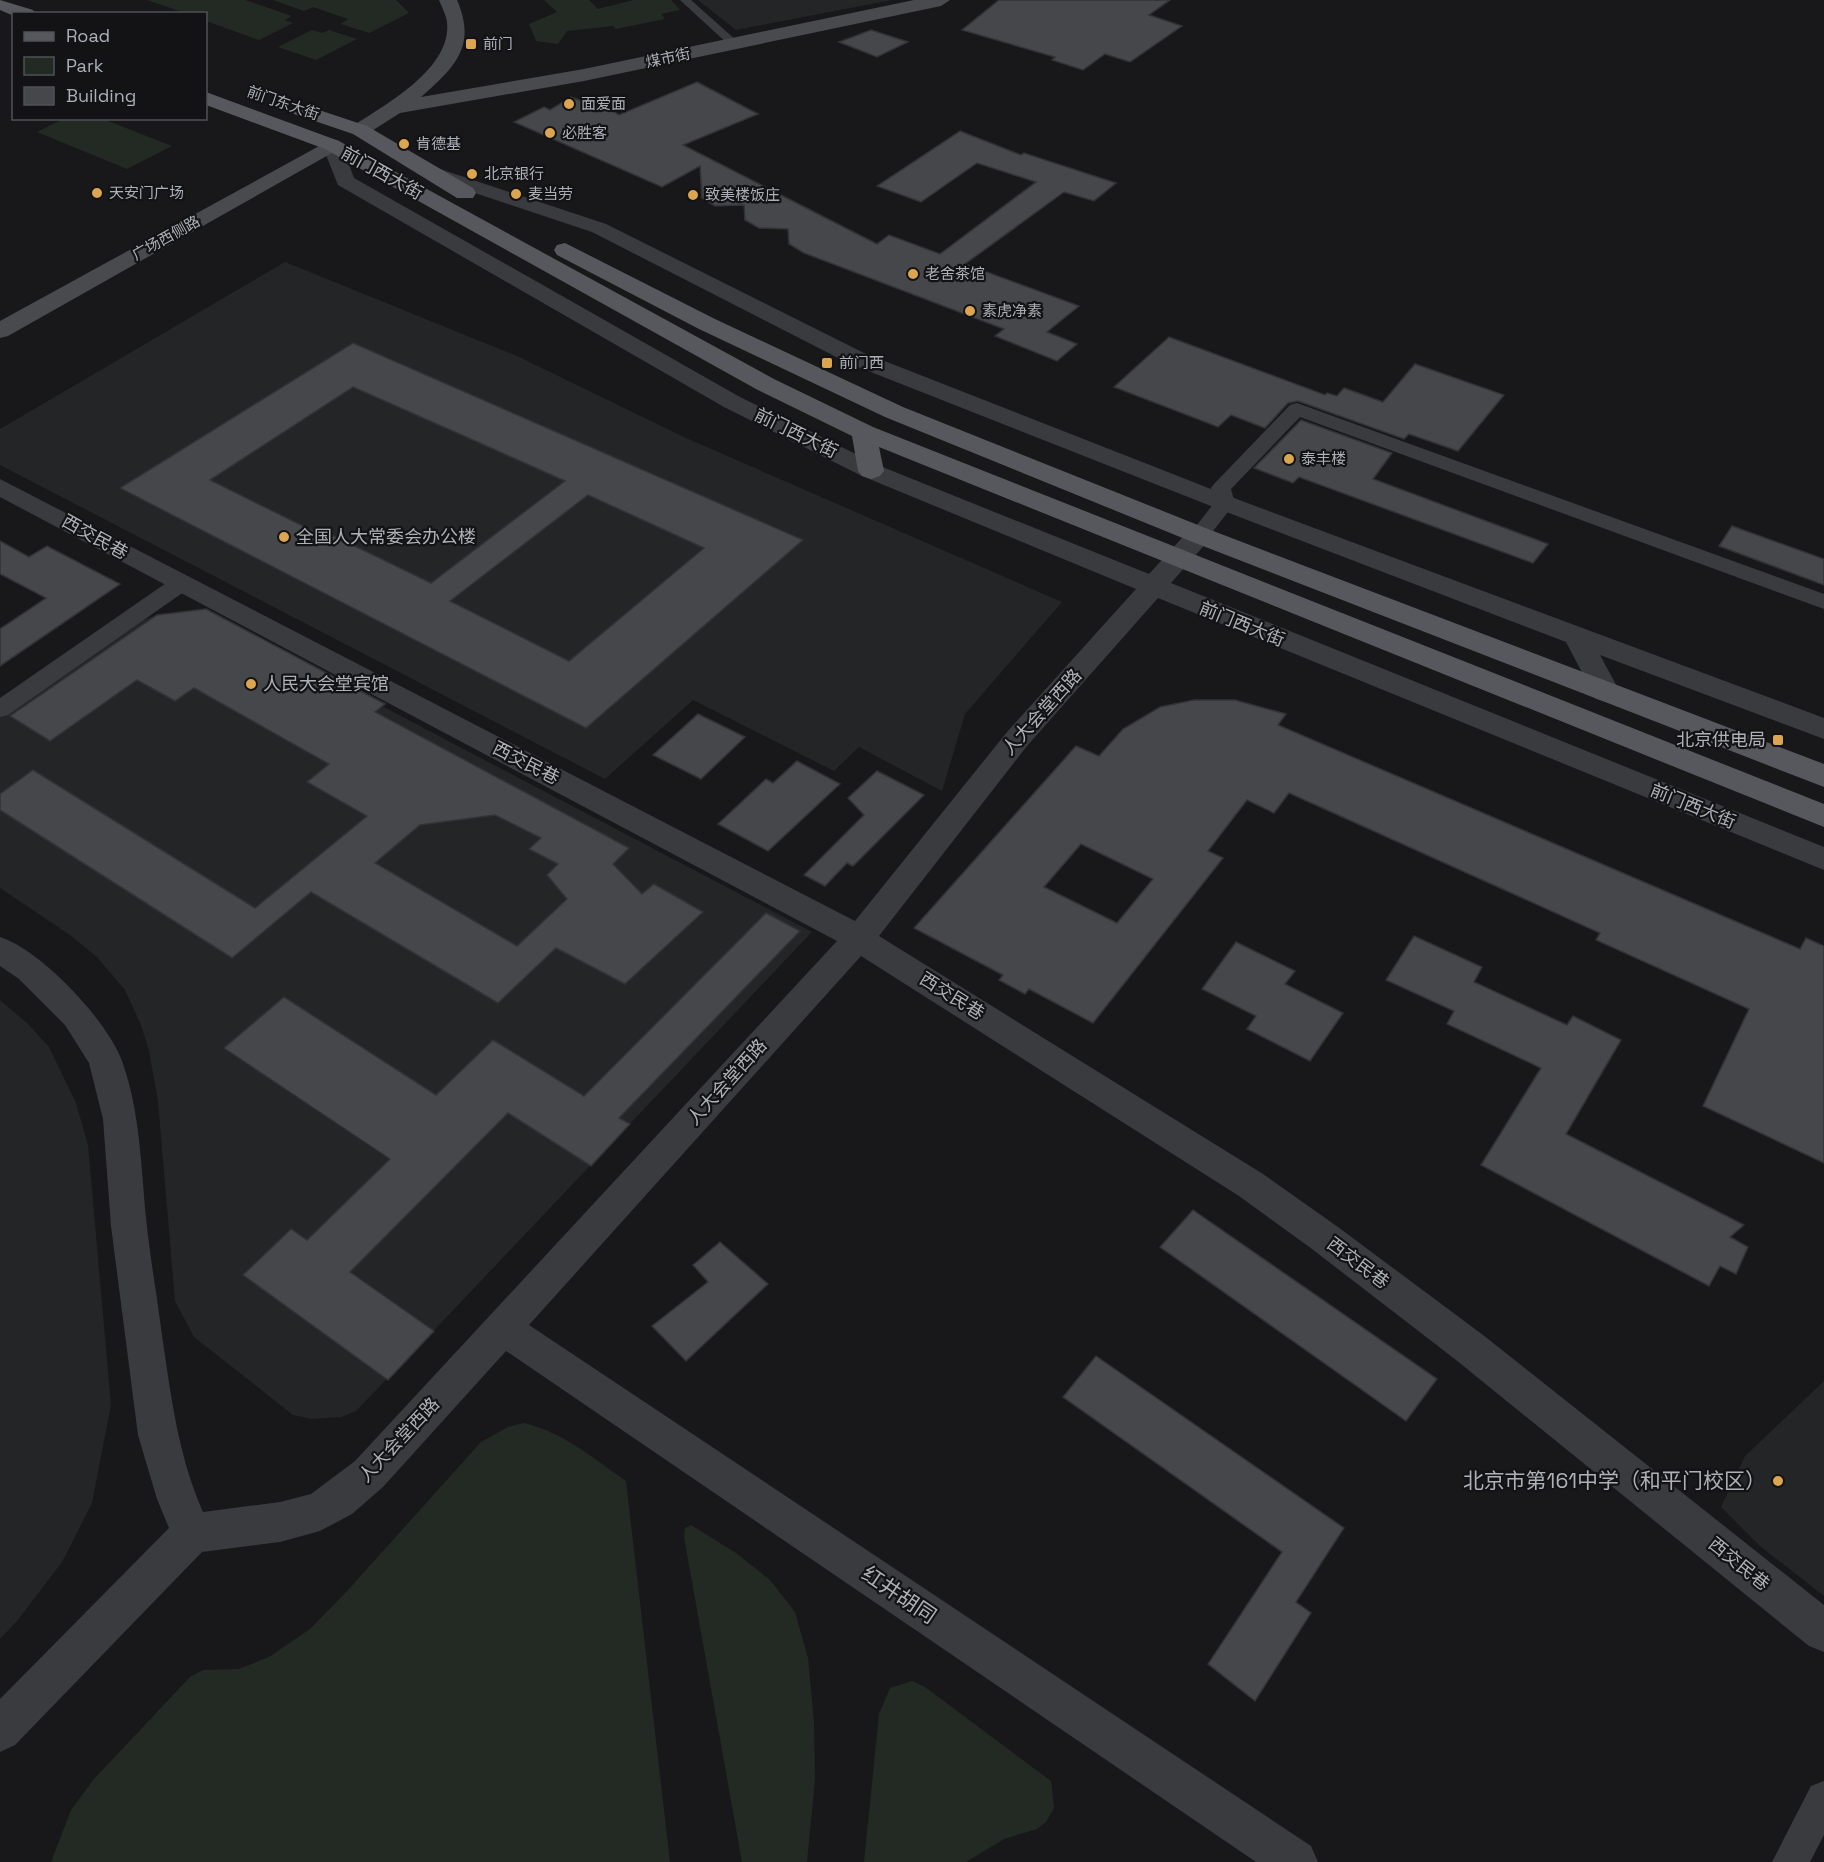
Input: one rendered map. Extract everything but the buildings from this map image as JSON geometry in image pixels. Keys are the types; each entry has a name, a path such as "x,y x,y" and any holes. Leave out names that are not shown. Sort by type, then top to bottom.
{"main road":[{"path":"332,145 393,108 424,85 446,62 456,42 458,23 448,0"},
{"name":"煤市街","path":"393,108 496,92 941,0"},
{"path":"0,4 21,12"},
{"name":"前门东大街","path":"207,98 332,145"},
{"name":"前门东大街","path":"283,103 360,130"},
{"name":"前门西大街","path":"360,130 424,170 563,249 707,324 811,374 1189,547 1824,816"},
{"name":"前门西大街","path":"332,145 765,384 864,432 1606,692 1824,776"},
{"name":"广场西侧路","path":"0,331 332,145"},
{"path":"467,252 471,222"},
{"path":"864,432 871,471"}],"street":[{"path":"685,0 734,44"},
{"name":"前门西大街","path":"332,145 345,181 732,402 871,471 1824,860"},
{"name":"前门西大街","path":"424,170 599,228 856,358 1225,503 1824,729"},
{"path":"1189,547 1225,503 1221,488 1297,410 1824,602"},
{"name":"西交民巷","path":"0,487 180,584 859,938 1212,1160 1302,1220 1507,1378 1824,1631"},
{"name":"人大会堂西路","path":"192,1533 280,1522 321,1511 338,1500 383,1459 859,938 1017,739 1189,547"},
{"path":"0,709 180,584"},
{"path":"1576,635 1606,692"},
{"path":"0,949 30,970 77,1016 105,1060 120,1119 129,1226 157,1435 177,1499 192,1533 0,1730"},
{"name":"红井胡同","path":"503,1328 1295,1862"},
{"path":"1791,1862 1824,1799"}],"shaded area":[{"path":"698,0 892,0 736,30"},
{"path":"285,262 517,356 686,438 1062,602 965,714 942,791 859,747 834,771 693,700 605,779 0,465 0,429"},
{"path":"180,612 204,614 220,621 812,932 356,1411 341,1417 312,1419 293,1415 194,1337 175,1301 158,1101 149,1051 141,1025 125,990 97,957 70,935 0,888 0,717 127,626 160,614"},
{"path":"0,1000 27,1023 49,1047 76,1103 88,1145 111,1405 92,1503 62,1562 17,1621 0,1639"},
{"name":"北京市第161中学（和平门校区）","path":"1824,1381 1824,1596 1760,1546 1721,1507 1745,1456"}],"green space":[{"path":"147,0 245,0 292,16 285,20 293,23 259,40 207,21 207,12 182,12"},
{"path":"273,0 396,0 409,13 369,33 341,24 348,19 313,7 304,11"},
{"path":"544,0 589,0 598,9 634,0 671,0 680,10 661,14 665,19 616,29 613,26 567,31 558,44 536,41 529,24 557,12"},
{"path":"312,30 322,33 329,30 357,39 316,60 278,47"},
{"path":"61,120 106,120 172,146 127,169 37,132"},
{"path":"524,1423 565,1439 626,1481 670,1862 51,1862 71,1810 94,1779 190,1677 203,1670 239,1669 269,1657 310,1629 481,1442 508,1427"},
{"path":"691,1525 736,1553 770,1580 795,1612 808,1658 814,1724 815,1779 807,1862 742,1862 684,1537 685,1528"},
{"path":"912,1681 925,1687 1051,1781 1054,1808 1046,1822 1037,1829 1004,1839 966,1862 864,1862 879,1714 890,1688"}],"place":[{"name":"前门","path":"471,44"},
{"name":"面爱面","path":"569,104"},
{"name":"必胜客","path":"550,133"},
{"name":"肯德基","path":"404,144"},
{"name":"北京银行","path":"472,174"},
{"name":"天安门广场","path":"97,193"},
{"name":"麦当劳","path":"516,194"},
{"name":"致美楼饭庄","path":"693,195"},
{"name":"老舍茶馆","path":"913,274"},
{"name":"素虎净素","path":"970,311"},
{"name":"前门西","path":"827,363"},
{"name":"泰丰楼","path":"1289,459"},
{"name":"全国人大常委会办公楼","path":"284,537"},
{"name":"人民大会堂宾馆","path":"251,684"},
{"name":"北京供电局","path":"1778,740"},
{"name":"北京市第161中学（和平门校区）","path":"1778,1481"}]}
